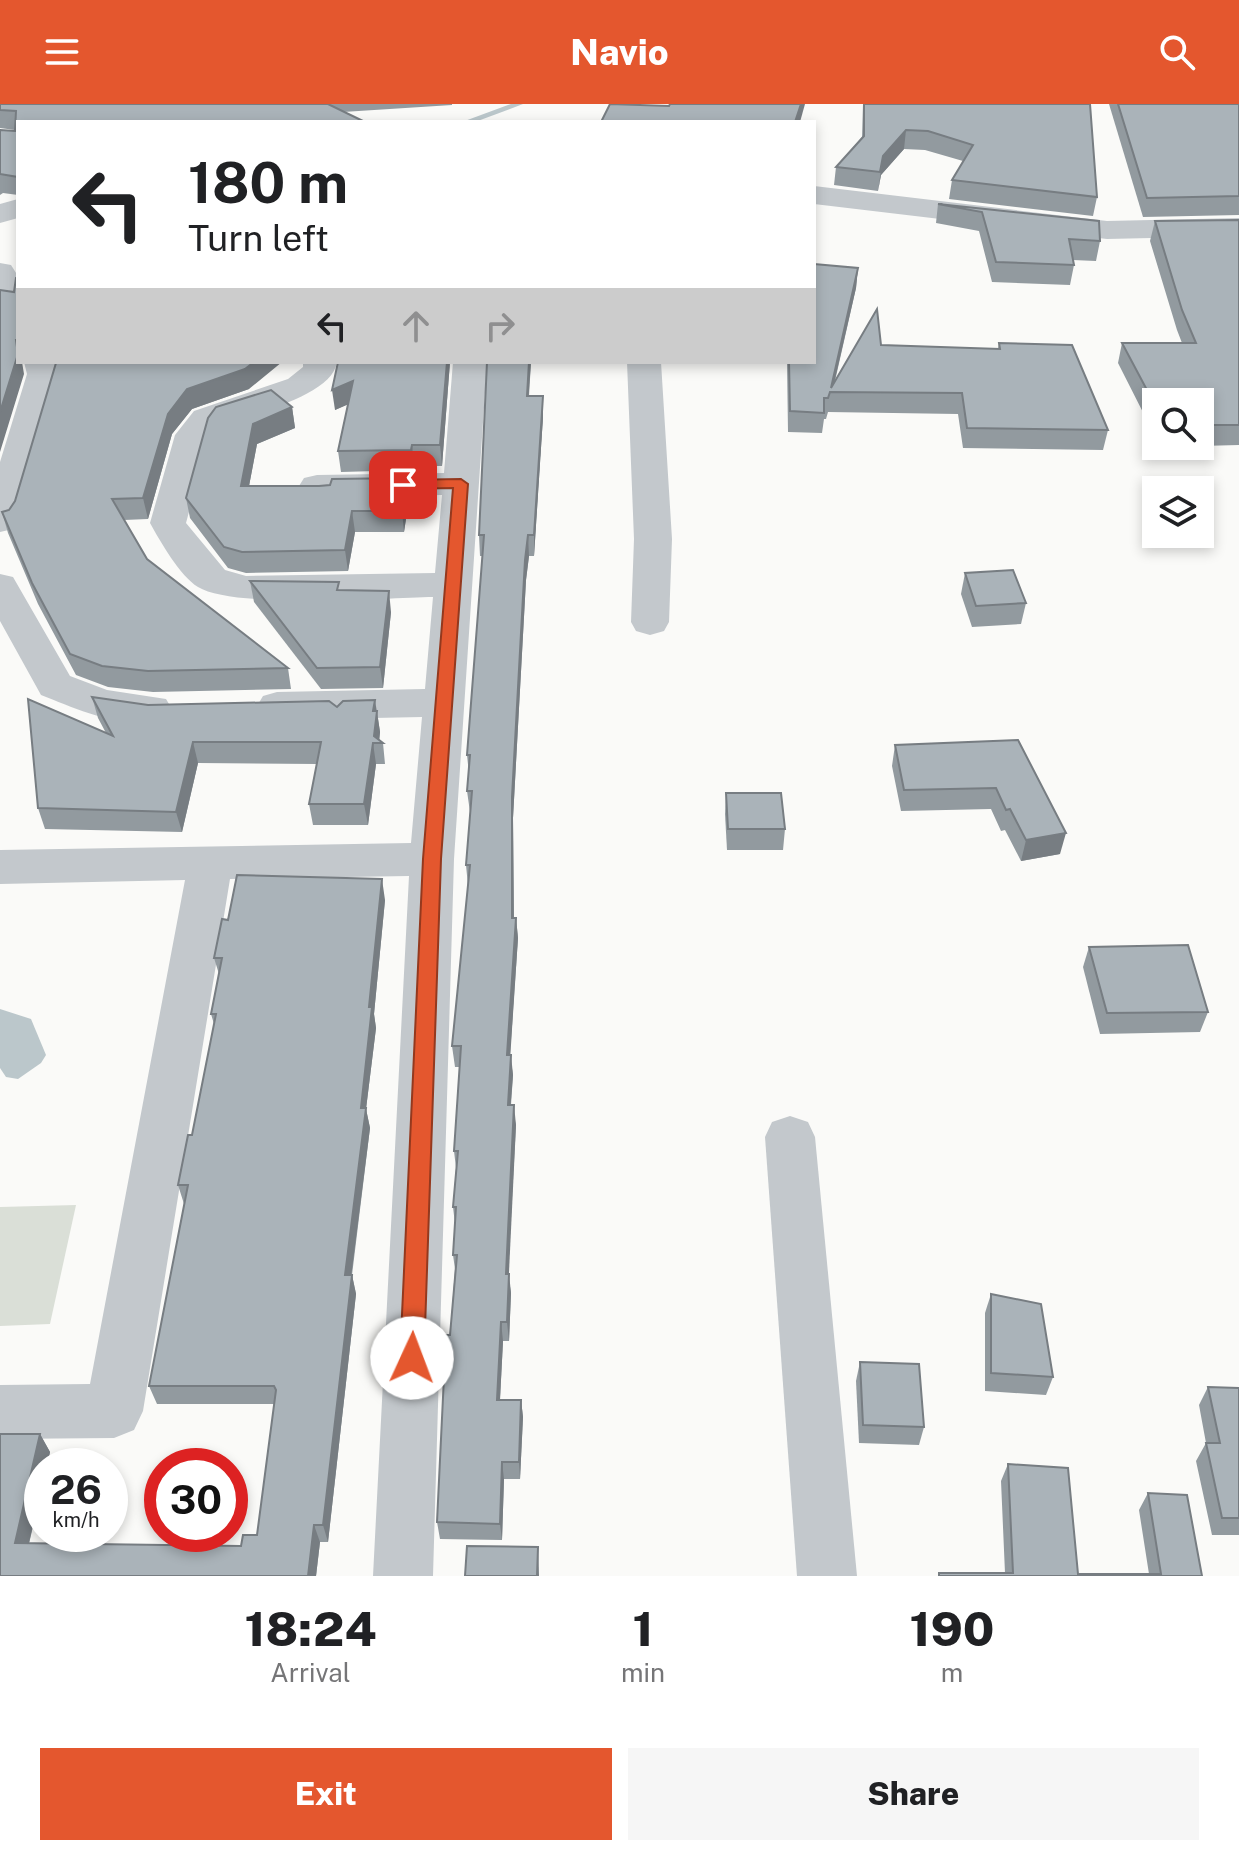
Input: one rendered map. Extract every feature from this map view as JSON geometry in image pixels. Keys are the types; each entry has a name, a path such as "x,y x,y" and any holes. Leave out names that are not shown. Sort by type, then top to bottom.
{"street":[{"path":"816,195 1107,230 1239,227"},
{"path":"320,364 319,370 300,386 206,418 192,435 168,523 212,579 246,588 453,585"},
{"path":"403,1576 432,859 470,364"},
{"path":"644,364 653,539 650,622"},
{"path":"0,521 52,368"},
{"path":"317,486 461,484"},
{"path":"0,586 55,685 101,703 153,709 183,708"},
{"path":"245,707 444,703"},
{"path":"0,867 432,859"},
{"path":"0,1412 114,1411 210,863"},
{"path":"790,1137 827,1576"}],"shaded area":[{"path":"0,1009 31,1019 46,1055 41,1063 18,1079 6,1077 0,1068"},
{"path":"76,1205 50,1324 0,1326 0,1207"}],"building":[{"path":"0,104 328,104 361,120 16,120 16,177 0,174 0,130 15,131 16,111 0,110"},
{"path":"610,104 801,104 796,120 602,120"},
{"path":"864,104 1090,104 1097,197 952,180 973,145 928,131 906,130 883,156 880,172 836,167 864,136"},
{"path":"1118,104 1239,104 1239,196 1147,198"},
{"path":"938,204 1099,221 1100,241 1069,239 1074,265 996,262 982,212"},
{"path":"1239,220 1239,425 1214,425 1214,388 1146,388 1122,343 1196,343 1182,310 1155,221"},
{"path":"816,264 858,268 831,388 877,309 881,345 1000,349 999,343 1072,345 1108,430 967,428 962,393 830,392 828,398 824,398 824,413 790,411 789,364 816,364"},
{"path":"16,278 16,360 0,412 0,290 14,292"},
{"path":"56,364 251,364 187,389 168,414 143,498 112,499 147,559 288,668 148,671 102,666 70,654 32,583 2,512 9,510 15,501"},
{"path":"338,364 447,364 440,445 412,445 411,450 338,451 353,381 332,390"},
{"path":"487,364 529,364 527,396 543,396 534,535 528,535 525,560 512,797 512,918 516,918 507,1055 511,1055 508,1105 514,1105 506,1274 509,1274 507,1322 501,1322 497,1400 521,1400 519,1462 502,1462 500,1524 437,1522 446,1335 450,1335 457,1255 453,1255 456,1207 453,1207 458,1151 454,1151 461,1046 452,1046 470,865 466,865 472,791 467,791 470,755 467,755 484,535 479,535"},
{"path":"271,390 292,407 253,424 241,486 319,486 330,485 332,479 407,478 402,511 352,511 345,550 242,552 224,547 186,498 208,418 216,407"},
{"path":"1013,570 1026,603 976,606 965,573"},
{"path":"250,581 339,582 337,590 389,591 380,667 317,668"},
{"path":"92,697 148,705 329,701 337,707 343,701 375,700 374,736 383,743 373,743 364,804 309,804 321,742 193,742 176,812 38,808 28,699 113,736"},
{"path":"1018,740 1066,833 1026,840 996,788 904,790 895,745"},
{"path":"726,793 781,793 785,829 728,829"},
{"path":"237,875 382,879 361,1108 366,1108 345,1275 352,1275 323,1525 314,1525 308,1576 0,1576 0,1434 40,1434 37,1448 24,1448 24,1504 15,1543 24,1543 24,1552 128,1552 128,1544 144,1545 144,1552 248,1552 248,1535 257,1535 276,1390 274,1386 149,1386 188,1185 178,1185 188,1135 192,1135 216,1014 211,1014 222,958 214,958 222,919 228,920"},
{"path":"1188,945 1208,1012 1107,1013 1089,947"},
{"path":"991,1294 1041,1304 1053,1377 991,1373"},
{"path":"860,1362 919,1364 924,1427 863,1425"},
{"path":"1208,1387 1239,1388 1239,1518 1222,1518 1206,1443 1220,1443"},
{"path":"1008,1464 1068,1468 1078,1574 1161,1574 1148,1493 1187,1495 1202,1576 939,1576 939,1573 1013,1573"},
{"path":"467,1546 538,1547 537,1576 465,1576"}],"waterway":[{"path":"472,120 519,104"}],"route":[{"path":"403,485 461,484 432,859 412,1358"}]}
